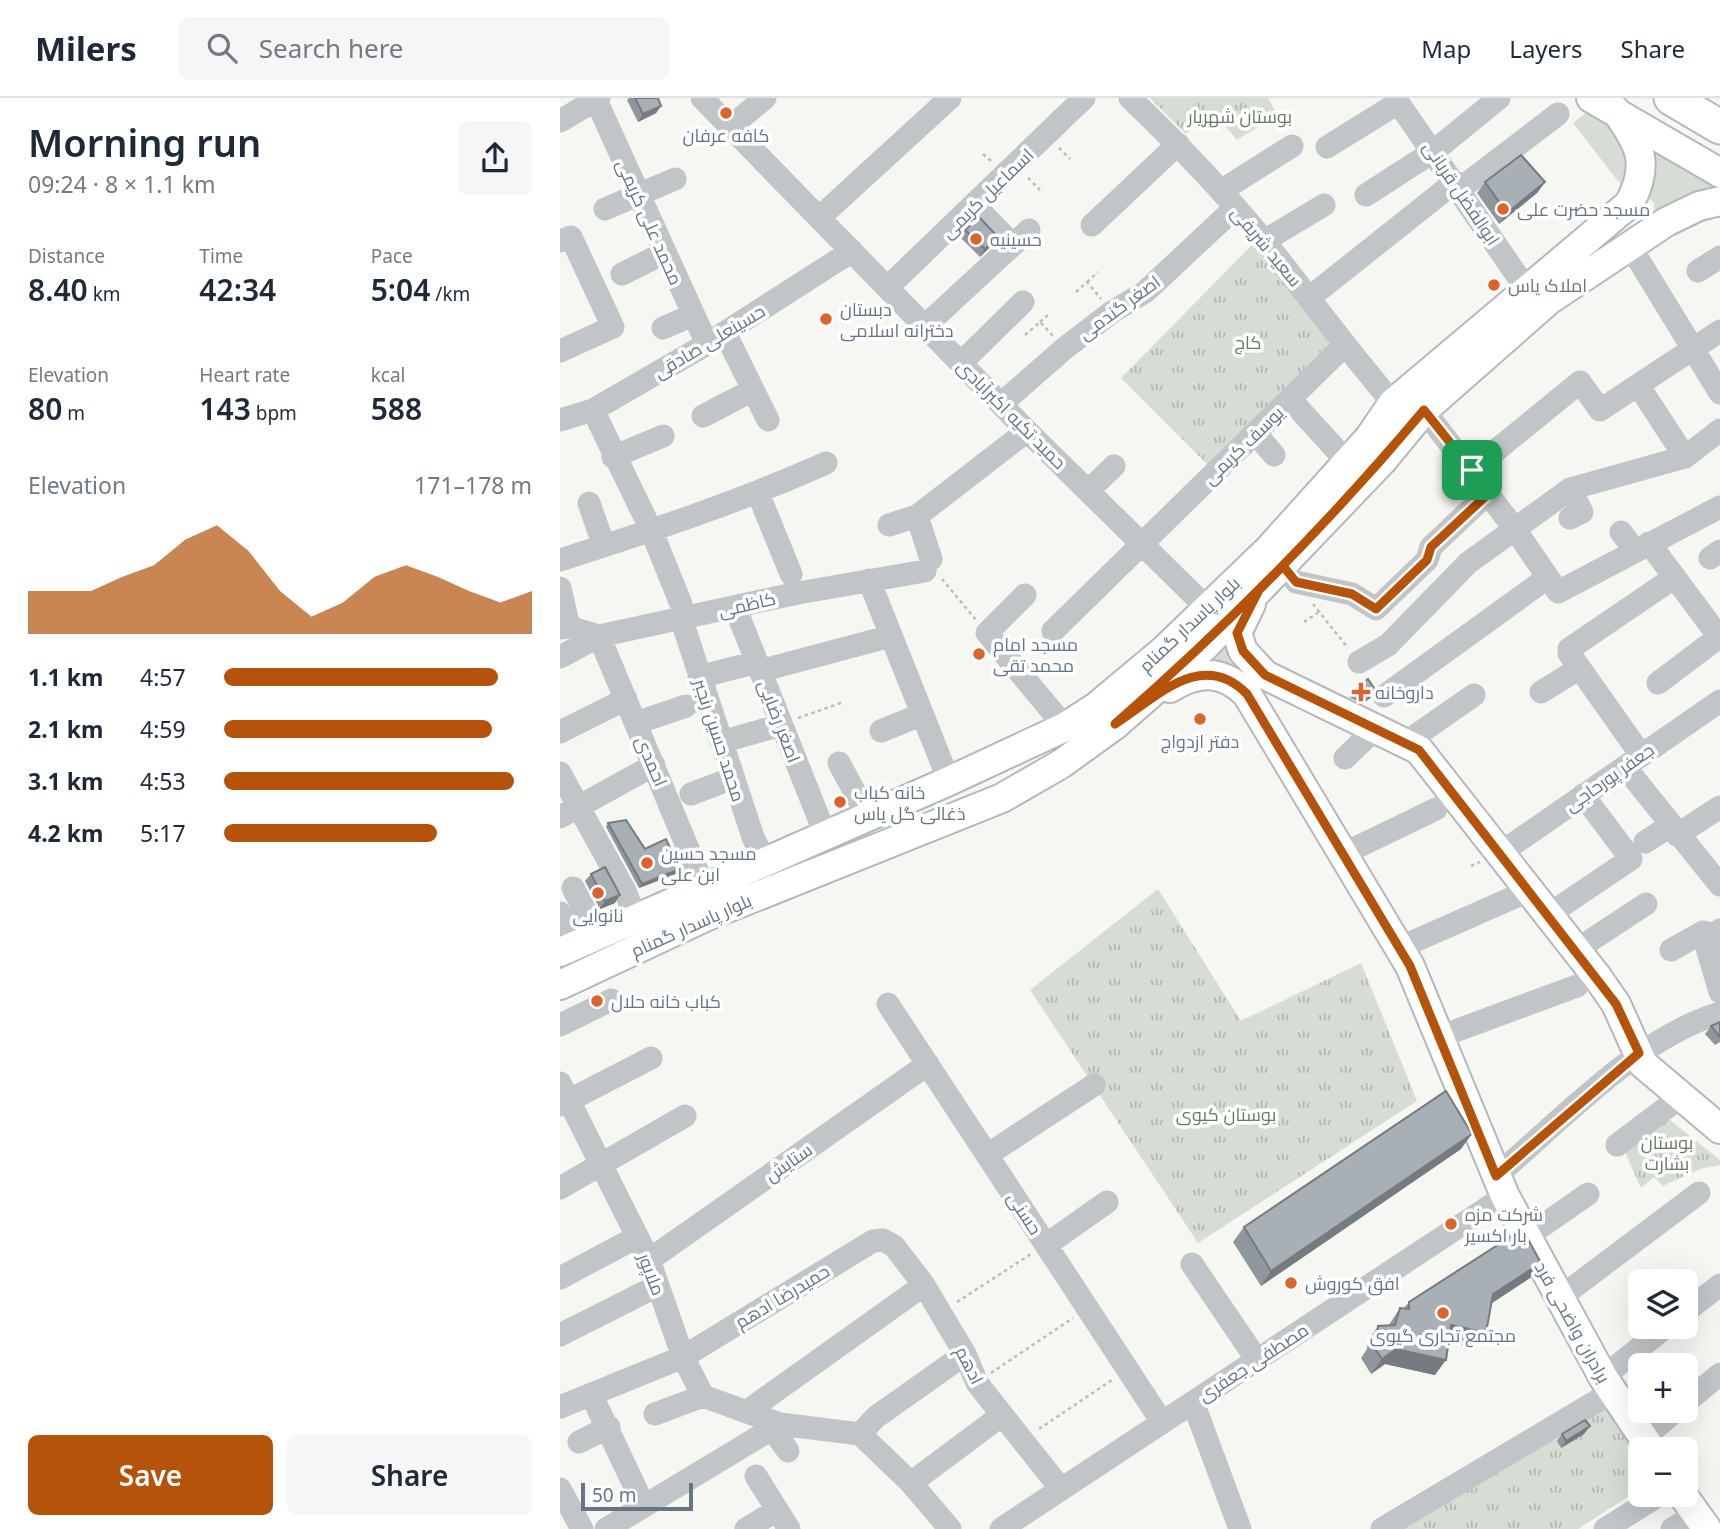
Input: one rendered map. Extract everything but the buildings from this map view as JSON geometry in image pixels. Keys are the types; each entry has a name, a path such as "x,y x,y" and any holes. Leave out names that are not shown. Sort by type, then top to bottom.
{"highway":[{"path":"1671,98 1720,127"},
{"path":"1715,98 1720,102"}],"main road":[{"path":"1603,104 1720,173"},
{"name":"بلوار پاسدار گمنام","path":"579,943 949,781 1065,727 1096,707 1163,651 1311,505 1369,438 1394,404 1629,204 1639,186 1642,170 1640,152 1634,135 1603,104"},
{"name":"بلوار پاسدار گمنام","path":"560,985 705,917 1002,798 1061,764 1115,724 1204,647 1382,461 1424,410 1549,300 1640,239 1699,206 1720,201"},
{"path":"1629,204 1647,209 1651,218 1640,239"},
{"path":"1259,590 1237,633 1243,651 1265,675 1277,682 1419,750 1616,1004 1643,1064 1720,1129"},
{"name":"برادران واضحی فرد","path":"1115,724 1184,679 1201,674 1219,675 1235,682 1257,709 1399,948 1501,1186 1526,1237 1607,1384 1642,1437"},
{"path":"1257,709 1258,691 1265,684 1277,682"}],"street":[{"name":"حمید تکیه اکبرآبادی","path":"702,98 1000,404 1207,608"},
{"path":"730,127 765,98"},
{"path":"820,218 950,98"},
{"name":"اسماعیل کریمی","path":"888,287 1084,98"},
{"name":"سعید شریفی","path":"1130,98 1178,144 1228,200 1309,298 1344,346 1394,404"},
{"path":"1366,195 1434,151 1499,98"},
{"path":"1693,98 1720,116"},
{"path":"560,121 597,99"},
{"name":"محمد علی کریمی","path":"597,99 693,315 716,339 753,390 768,420"},
{"path":"1327,147 1397,100"},
{"name":"ابوالفضل قربانی","path":"1397,100 1527,290"},
{"path":"1309,298 1457,185 1558,114"},
{"path":"1092,225 1178,144"},
{"name":"اصغر گندمی","path":"1000,404 1065,348 1112,312 1145,292 1228,200 1292,146"},
{"path":"605,209 675,179"},
{"path":"1264,242 1324,205"},
{"path":"925,326 1021,238 975,206"},
{"path":"560,241 571,237 613,327 560,351"},
{"path":"1640,239 1693,349 1720,393"},
{"name":"حسینعلی صادقی","path":"560,420 593,411 716,339 852,251"},
{"path":"622,274 664,253"},
{"path":"1698,271 1720,257"},
{"path":"961,363 1023,302"},
{"path":"663,328 693,315"},
{"path":"1472,470 1580,382 1600,410 1720,331"},
{"name":"یوسف کریمی","path":"1053,631 1344,346"},
{"path":"1638,385 1685,457"},
{"path":"703,416 753,390"},
{"path":"1290,399 1339,453"},
{"path":"1424,410 1472,470 1553,585"},
{"name":"محمد حسین رنجبر","path":"593,411 613,457 652,532 681,611 699,677 753,837 764,860"},
{"path":"1359,662 1388,645 1468,563 1570,489 1685,457 1720,430"},
{"path":"889,525 917,516 1027,431"},
{"path":"1255,433 1274,455"},
{"path":"613,457 663,436"},
{"path":"560,561 652,532 758,493 826,463"},
{"path":"1088,491 1114,466"},
{"path":"1570,489 1582,512 1570,518"},
{"path":"758,493 790,574"},
{"path":"1296,582 1352,594 1376,609 1427,560 1431,547 1488,494"},
{"path":"589,503 604,546"},
{"path":"1384,695 1553,585 1635,542 1720,507"},
{"path":"917,516 928,565"},
{"path":"1635,542 1675,578 1718,631 1658,683"},
{"name":"کاظمی","path":"565,627 599,636 681,611 735,607 869,580 928,565"},
{"path":"1541,692 1573,657 1675,578"},
{"path":"869,580 920,715 949,781"},
{"path":"560,588 565,627"},
{"path":"1025,595 987,633 1065,727"},
{"name":"اصغر رضایی","path":"735,607 825,834"},
{"path":"560,657 599,636"},
{"name":"احمدی","path":"599,636 704,887"},
{"path":"699,677 891,636"},
{"path":"1573,657 1674,830 1720,885"},
{"path":"1405,743 1474,695"},
{"path":"560,732 626,699"},
{"name":"جعفر پورحاجی","path":"1499,853 1720,701"},
{"path":"636,723 685,706"},
{"path":"881,731 920,715"},
{"path":"721,742 781,725"},
{"path":"1345,758 1375,729"},
{"path":"839,763 867,815"},
{"path":"569,812 612,775 654,765"},
{"path":"560,773 569,812 625,891 636,918"},
{"path":"691,794 733,778"},
{"path":"1548,915 1631,859 1583,795"},
{"path":"1343,854 1436,809"},
{"path":"1645,842 1719,812"},
{"path":"573,888 579,943"},
{"path":"1399,948 1528,891"},
{"path":"1576,950 1646,904"},
{"path":"560,913 579,943"},
{"path":"1671,950 1703,932 1719,933"},
{"path":"1719,933 1707,948 1720,992"},
{"path":"1439,1037 1577,986"},
{"path":"560,1025 611,1000"},
{"name":"حسنی","path":"888,1004 1162,1422"},
{"name":"مصطفی جعفری","path":"1001,1529 1257,1360 1501,1186 1639,1053 1676,1029 1720,1013"},
{"path":"563,1096 651,1058"},
{"name":"ستایش","path":"649,1260 928,1064"},
{"path":"987,1155 1094,1085"},
{"name":"ملاپور","path":"563,1096 649,1260 683,1357 704,1396"},
{"path":"1617,1145 1682,1096"},
{"path":"560,1188 685,1116"},
{"path":"1558,1299 1699,1193"},
{"path":"1526,1237 1588,1194"},
{"path":"1046,1245 1107,1202"},
{"path":"560,1278 637,1237"},
{"name":"ادهم","path":"883,1240 894,1245 923,1284 965,1354 977,1383 1061,1489"},
{"name":"حمیدرضا ادهم","path":"560,1407 683,1357 873,1241 883,1240"},
{"path":"1192,1264 1257,1360"},
{"path":"746,1412 923,1284"},
{"path":"1698,1302 1720,1285"},
{"path":"560,1335 657,1286"},
{"path":"1382,1529 1607,1384 1654,1339"},
{"path":"860,1434 876,1417 965,1354"},
{"path":"1698,1392 1720,1374"},
{"path":"592,1396 609,1427 644,1506"},
{"path":"655,1414 704,1396 776,1426 860,1434 911,1483 950,1529"},
{"path":"1193,1402 1240,1529"},
{"path":"911,1483 1002,1415"},
{"path":"1653,1437 1665,1423"},
{"path":"776,1426 788,1451"},
{"path":"606,1529 776,1426"},
{"path":"579,1441 609,1427"},
{"path":"746,1529 783,1520 756,1476"},
{"path":"560,1489 582,1529"},
{"path":"1605,1529 1640,1507"},
{"path":"1672,1529 1695,1513"}],"path":[{"path":"1076,292 1098,272"},
{"path":"1087,282 1112,312"},
{"path":"1025,335 1050,313"},
{"path":"1040,322 1065,348"},
{"path":"928,565 987,633"},
{"path":"1296,582 1359,662"},
{"path":"1304,622 1319,612"},
{"path":"781,725 841,703"},
{"path":"941,1312 1046,1245"},
{"path":"977,1383 1087,1308"},
{"path":"1022,1441 1127,1369"}],"green space":[{"name":"بوستان شهریار","path":"1150,98 1268,98 1277,115 1237,140 1213,112 1186,134"},
{"path":"1587,112 1612,126 1631,155 1625,190 1573,123"},
{"path":"1639,133 1720,182 1720,192 1655,218 1654,203 1648,197"},
{"name":"کاج","path":"1252,245 1336,346 1211,468 1121,378"},
{"path":"1231,625 1259,679 1194,667"},
{"name":"بوستان کیوی","path":"1158,889 1241,1021 1361,963 1417,1101 1198,1243 1030,990"},
{"name":"بوستان بشارت","path":"1666,1117 1720,1160 1720,1165 1700,1169 1663,1186 1654,1177 1641,1188 1624,1150"},
{"path":"1610,1398 1633,1437 1628,1437 1628,1497 1578,1529 1394,1529"}],"place":[{"name":"کافه عرفان","path":"726,113"},
{"name":"مسجد حضرت علی","path":"1503,209"},
{"name":"حسینیه","path":"976,239"},
{"name":"املاک یاس","path":"1494,285"},
{"name":"دبستان دخترانه اسلامی","path":"826,319"},
{"name":"مسجد امام محمد تقی","path":"979,654"},
{"name":"داروخانه","path":"1361,692"},
{"name":"دفتر ازدواج","path":"1200,719"},
{"name":"خانه کباب ذغالی گل یاس","path":"840,802"},
{"name":"مسجد حسین ابن علی","path":"647,863"},
{"name":"نانوایی","path":"598,893"},
{"name":"کباب خانه حلال","path":"597,1001"},
{"name":"شرکت مزه بار اکسیر","path":"1451,1224"},
{"name":"افق کوروش","path":"1291,1283"},
{"name":"مجتمع تجاری گیوی","path":"1443,1313"}],"route":[{"path":"1424,410 1472,470 1488,494 1431,547 1427,560 1376,609 1352,594 1331,587 1296,582 1283,566 1259,590 1237,633 1243,651 1265,675 1419,750 1616,1004 1639,1053 1496,1176 1410,966 1247,694 1235,682 1219,675 1201,674 1184,679 1115,724 1204,647 1382,461 1424,410"}]}
